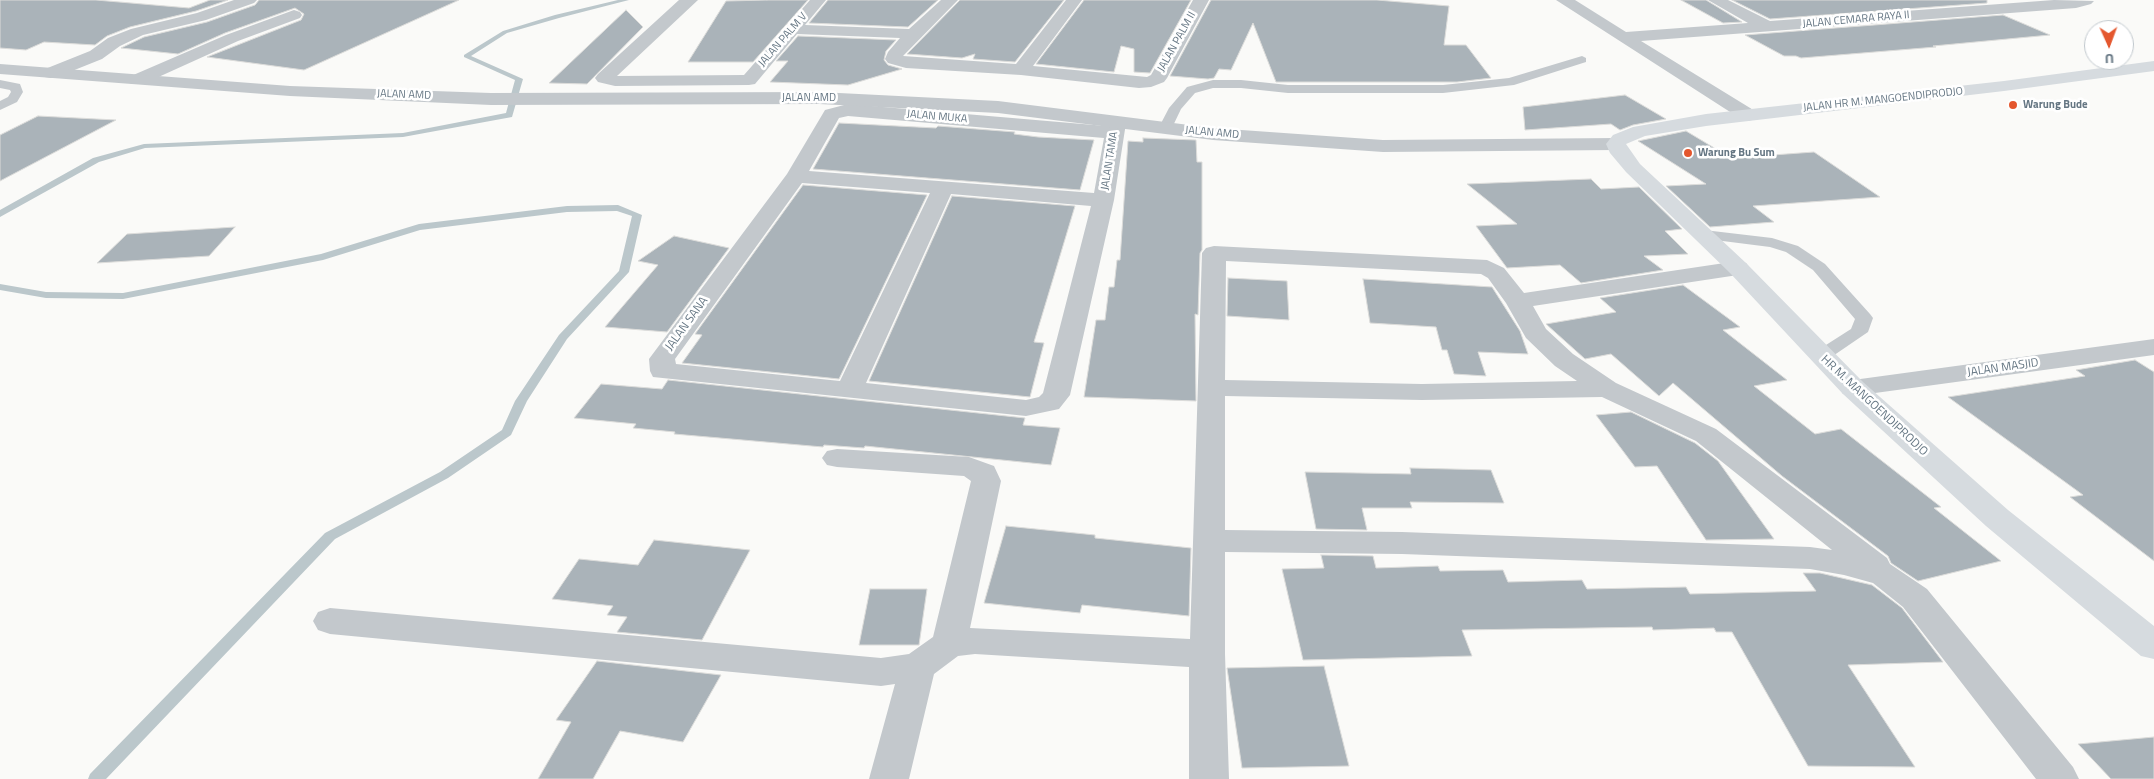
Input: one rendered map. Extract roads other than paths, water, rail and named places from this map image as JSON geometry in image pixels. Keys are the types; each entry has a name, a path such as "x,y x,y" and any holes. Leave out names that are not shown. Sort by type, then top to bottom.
{"main road":[{"name":"JALAN HR M. MANGOENDIPRODJO","path":"1616,144 1620,139 1629,135 1654,128 1769,112 2004,86 2154,66"},
{"name":"HR M. MANGOENDIPRODJO","path":"1616,144 1617,150 1628,163 1738,268 1852,388 2005,524 2154,646"}],"street":[{"path":"51,73 96,55 118,39 142,30 200,17 249,0"},
{"name":"JALAN PALM V","path":"690,0 682,5 604,78 615,81 749,80 818,0"},
{"path":"950,0 913,34 894,56 896,61 906,64 1021,70 1074,0"},
{"name":"JALAN PALM II","path":"1021,70 1139,83 1152,82 1158,78 1201,0"},
{"path":"1564,0 1748,115"},
{"path":"1586,0 1769,112"},
{"path":"1716,0 1769,27"},
{"path":"1971,0 1991,8"},
{"name":"JALAN CEMARA RAYA II","path":"1624,37 2076,3 2086,0"},
{"path":"1850,4 1882,18"},
{"path":"137,80 232,38 294,16"},
{"path":"794,29 913,34"},
{"name":"JALAN AMD","path":"0,70 290,91 491,99 849,99 998,107 1115,128 1165,129 1383,146 1616,144"},
{"name":"JALAN MUKA","path":"796,176 832,114 838,111 848,110 1115,128"},
{"name":"JALAN TAMA","path":"850,389 1026,408 1049,403 1056,395 1103,200 1115,128"},
{"path":"796,176 1103,200"},
{"name":"JALAN SANA","path":"796,176 662,359 663,371 850,389"},
{"path":"850,389 944,188"},
{"path":"1209,779 1206,654 1214,253 1480,266 1496,273 1518,301 1535,333 1564,360 1606,389 1706,435 1915,598 2059,779"},
{"path":"1518,301 1738,268"},
{"name":"JALAN MASJID","path":"1852,388 2154,348"},
{"path":"1212,388 1422,392 1606,389"},
{"path":"836,458 969,467 983,473 986,481 949,644"},
{"path":"1209,541 1402,543 1810,558 1844,563 1884,574"},
{"path":"330,622 881,672 918,667 949,644 975,641 1206,654"},
{"path":"889,779 918,667"}],"lane":[{"path":"1165,129 1175,108 1191,90 1213,84 1241,84 1288,89 1443,89 1510,82 1582,60"},
{"path":"0,84 16,87 17,92 13,99 0,106"},
{"path":"1704,235 1772,243 1792,249 1819,267 1864,318 1859,332 1821,356"}],"waterway":[{"path":"0,214 96,160 144,146 403,135 509,115 519,79 466,56 505,32 557,16 626,0"},
{"path":"0,287 46,295 123,296 323,257 419,227 567,209 618,208 637,215 624,272 563,337 521,401 507,432 444,475 330,536 96,779"}],"place":[{"name":"Warung Bude","path":"2013,105"},
{"name":"Warung Bu Sum","path":"1688,153"}]}
